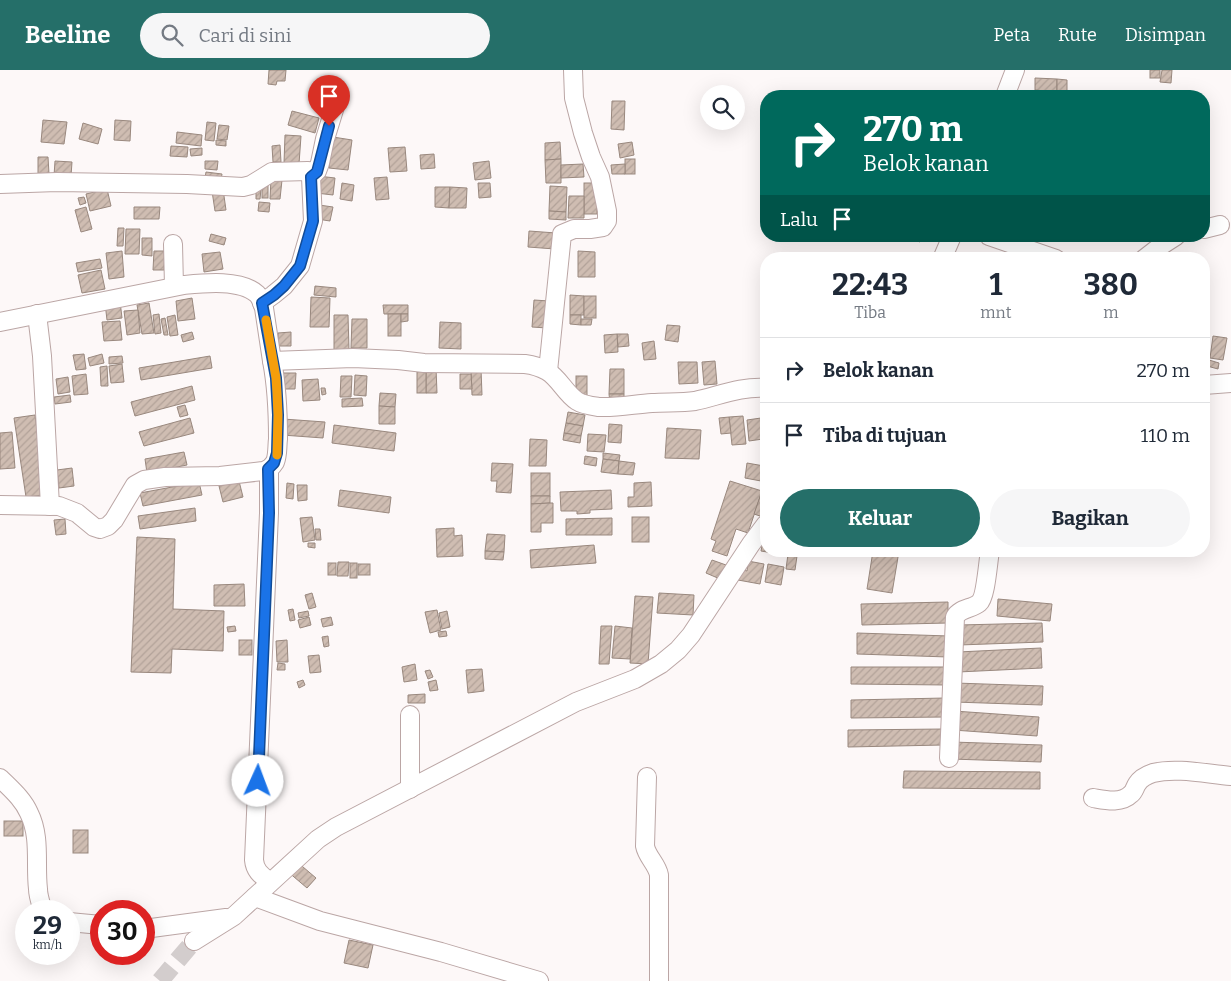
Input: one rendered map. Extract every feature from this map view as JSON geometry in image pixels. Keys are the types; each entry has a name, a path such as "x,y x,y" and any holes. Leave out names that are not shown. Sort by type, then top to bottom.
{"street":[{"path":"548,371 562,234 574,229 590,230 603,228 608,222 600,177 583,133 574,98 573,70"},
{"path":"1008,90 1016,70"},
{"path":"311,177 317,172 337,100"},
{"path":"0,184 57,182 243,187 251,185 274,172 309,172 311,177 313,221 300,266 284,286 262,303"},
{"path":"1006,242 1036,252"},
{"path":"1153,252 1167,242"},
{"path":"173,244 174,286"},
{"path":"0,322 174,286 215,283 247,288 256,293 262,303 277,393 278,415 277,453 274,463 268,469 263,472 220,476 144,480 135,485 114,520 108,526 100,529 94,527 77,513 59,506 0,505"},
{"path":"37,314 42,356 50,506"},
{"path":"272,361 353,358 424,363 525,364 538,366 548,371 582,404 612,407 679,402 760,388"},
{"path":"1210,385 1231,383"},
{"path":"268,469 269,513 254,860 257,872 270,882"},
{"path":"194,941 234,916 270,882 336,826 576,702 636,679 661,664 678,650 691,635 760,532"},
{"path":"949,758 955,617 959,612 976,605 982,600 989,557"},
{"path":"410,715 410,789"},
{"path":"1094,798 1110,801 1126,798 1132,794 1138,782 1150,774 1161,772 1179,771 1231,776"},
{"path":"648,777 645,846 659,875 659,981"},
{"path":"0,778 20,799 30,813 36,834 38,891 41,900"},
{"path":"255,897 320,921 441,952 539,981"},
{"path":"155,927 234,916"}],"building":[{"path":"269,70 286,70 285,81 277,81 276,85 268,84"},
{"path":"1150,70 1160,70 1160,78 1150,78"},
{"path":"1162,70 1172,70 1171,83 1160,82"},
{"path":"1035,78 1057,79 1057,90 1035,90"},
{"path":"1057,79 1067,80 1067,90 1057,90"},
{"path":"612,101 625,101 624,130 611,129"},
{"path":"292,111 319,118 315,133 288,125"},
{"path":"43,120 67,122 64,144 41,142"},
{"path":"115,120 131,121 130,141 114,140"},
{"path":"207,122 216,123 214,141 205,140"},
{"path":"83,123 102,129 98,144 79,139"},
{"path":"219,125 229,126 227,140 217,139"},
{"path":"177,132 202,135 201,146 176,143"},
{"path":"285,135 301,136 299,164 284,163"},
{"path":"333,137 352,140 348,170 329,168"},
{"path":"216,140 226,141 226,146 216,145"},
{"path":"560,142 561,159 545,160 545,143"},
{"path":"632,142 634,155 620,158 618,144"},
{"path":"280,145 281,162 273,162 272,146"},
{"path":"171,146 188,147 187,157 170,156"},
{"path":"405,147 407,171 390,172 388,148"},
{"path":"202,148 202,155 191,156 190,149"},
{"path":"434,154 435,168 421,169 420,155"},
{"path":"38,157 48,157 49,174 38,175"},
{"path":"561,159 561,183 546,183 545,160"},
{"path":"625,159 635,159 635,174 625,174"},
{"path":"55,161 72,162 71,176 54,176"},
{"path":"205,161 218,161 217,170 205,169"},
{"path":"489,161 491,178 475,180 473,163"},
{"path":"583,164 584,177 561,178 561,165"},
{"path":"625,164 625,174 612,174 611,165"},
{"path":"206,172 222,174 221,180 205,178"},
{"path":"318,176 335,178 333,195 316,193"},
{"path":"387,177 389,199 376,200 374,178"},
{"path":"271,179 282,180 280,199 270,199"},
{"path":"342,183 354,185 352,201 340,199"},
{"path":"478,183 490,183 491,197 479,198"},
{"path":"584,183 597,183 597,214 584,214"},
{"path":"262,184 268,184 268,198 262,198"},
{"path":"550,186 567,187 566,212 549,211"},
{"path":"435,187 450,187 449,208 435,207"},
{"path":"450,187 467,188 466,208 449,208"},
{"path":"107,189 111,206 90,211 86,194"},
{"path":"223,189 226,210 215,211 212,191"},
{"path":"256,189 261,189 260,199 256,199"},
{"path":"569,196 584,196 584,218 568,218"},
{"path":"84,197 86,203 80,205 78,198"},
{"path":"259,202 270,203 269,212 258,211"},
{"path":"319,205 333,207 330,221 317,219"},
{"path":"86,207 92,229 81,232 75,210"},
{"path":"134,207 160,207 159,219 134,219"},
{"path":"549,211 566,212 566,220 549,219"},
{"path":"118,228 124,228 123,246 117,246"},
{"path":"126,229 140,229 139,254 125,254"},
{"path":"529,231 556,233 555,249 528,247"},
{"path":"211,234 226,238 224,245 209,241"},
{"path":"142,238 152,238 152,256 142,255"},
{"path":"122,251 124,277 109,279 106,253"},
{"path":"154,251 165,251 164,270 153,270"},
{"path":"578,251 595,252 595,277 578,277"},
{"path":"220,252 223,269 204,272 202,254"},
{"path":"100,259 102,268 78,272 76,263"},
{"path":"101,270 105,289 82,293 78,275"},
{"path":"315,286 336,288 336,297 314,295"},
{"path":"570,295 584,296 584,315 570,315"},
{"path":"584,296 596,296 596,318 584,318"},
{"path":"311,297 330,298 329,327 310,327"},
{"path":"192,298 195,319 178,321 176,301"},
{"path":"534,300 549,301 547,328 532,327"},
{"path":"120,301 122,318 107,320 105,303"},
{"path":"149,303 154,333 142,334 137,305"},
{"path":"383,305 408,305 408,314 384,314"},
{"path":"138,310 140,333 127,335 124,311"},
{"path":"159,314 161,333 155,334 153,315"},
{"path":"388,314 401,314 401,336 388,336"},
{"path":"401,314 408,314 408,321 401,322"},
{"path":"175,315 178,335 170,336 167,317"},
{"path":"334,315 348,315 349,350 334,350"},
{"path":"570,315 581,315 581,325 570,324"},
{"path":"165,318 168,335 164,335 161,319"},
{"path":"352,319 367,319 367,348 351,348"},
{"path":"581,319 592,319 591,325 581,325"},
{"path":"120,321 122,340 104,341 102,322"},
{"path":"440,322 461,323 461,349 439,348"},
{"path":"667,325 680,326 678,342 665,340"},
{"path":"192,332 194,339 183,342 181,335"},
{"path":"291,332 291,346 278,346 278,333"},
{"path":"617,334 628,334 629,346 618,347"},
{"path":"617,334 618,352 605,353 604,335"},
{"path":"1213,336 1227,338 1223,360 1210,358"},
{"path":"654,341 656,359 644,360 642,343"},
{"path":"84,354 86,369 76,370 73,355"},
{"path":"102,354 104,363 90,366 88,358"},
{"path":"122,356 123,363 109,364 109,357"},
{"path":"210,356 212,368 141,380 139,368"},
{"path":"1210,360 1219,363 1218,369 1210,367"},
{"path":"715,361 717,384 704,385 702,362"},
{"path":"678,362 697,362 698,383 679,384"},
{"path":"122,364 124,382 111,383 109,366"},
{"path":"107,366 108,386 101,386 100,367"},
{"path":"436,368 437,393 426,393 426,369"},
{"path":"417,369 426,369 426,393 417,393"},
{"path":"471,369 481,369 482,395 472,395"},
{"path":"610,369 624,369 624,394 609,394"},
{"path":"282,373 296,373 295,389 282,389"},
{"path":"86,374 88,394 74,395 72,376"},
{"path":"460,374 471,374 472,389 460,389"},
{"path":"355,375 367,376 366,396 354,395"},
{"path":"341,376 352,376 351,397 340,397"},
{"path":"576,376 587,376 587,396 576,396"},
{"path":"68,377 70,392 58,394 56,379"},
{"path":"318,379 320,400 303,401 302,380"},
{"path":"192,386 195,400 135,416 131,402"},
{"path":"321,388 325,388 326,394 322,395"},
{"path":"380,393 396,394 395,407 379,406"},
{"path":"609,394 624,394 624,403 610,403"},
{"path":"70,395 71,402 55,404 54,397"},
{"path":"362,398 363,406 342,407 342,399"},
{"path":"185,405 188,415 180,417 177,407"},
{"path":"379,406 395,407 395,424 379,424"},
{"path":"568,412 585,415 583,426 566,423"},
{"path":"35,415 46,495 26,497 14,418"},
{"path":"743,416 746,444 732,445 729,417"},
{"path":"729,417 731,433 721,434 719,418"},
{"path":"190,418 194,433 144,446 139,432"},
{"path":"760,418 760,439 749,441 747,420"},
{"path":"283,419 325,422 323,438 282,435"},
{"path":"566,423 583,426 581,436 564,433"},
{"path":"609,424 622,425 621,443 608,442"},
{"path":"334,425 396,433 394,451 332,443"},
{"path":"667,428 701,430 699,459 665,458"},
{"path":"12,432 15,468 0,469 0,433"},
{"path":"564,433 581,436 580,443 563,440"},
{"path":"588,434 606,435 604,452 587,451"},
{"path":"530,439 547,440 546,466 529,466"},
{"path":"184,452 187,465 147,473 145,459"},
{"path":"603,453 620,455 619,461 603,459"},
{"path":"585,456 597,458 596,466 584,464"},
{"path":"603,459 619,461 618,474 601,472"},
{"path":"619,461 635,463 633,475 618,474"},
{"path":"492,463 513,464 511,493 496,492 497,481 491,481"},
{"path":"747,463 760,465 760,481 745,478"},
{"path":"72,468 74,486 59,488 57,470"},
{"path":"531,473 550,473 550,496 531,496"},
{"path":"239,481 243,497 223,502 219,486"},
{"path":"730,481 760,490 760,497 748,533 736,529 727,556 712,551 716,541 711,539"},
{"path":"199,482 202,495 143,506 140,493"},
{"path":"651,482 652,506 628,507 628,497 634,497 634,483"},
{"path":"287,483 294,484 293,499 286,498"},
{"path":"297,485 307,485 307,500 298,501"},
{"path":"340,490 391,497 389,513 338,506"},
{"path":"611,490 612,509 590,510 590,513 577,514 577,511 561,511 560,492"},
{"path":"531,496 550,496 550,503 531,504"},
{"path":"760,497 760,516 754,514"},
{"path":"553,503 553,523 541,523 541,532 531,532 531,504"},
{"path":"195,508 196,521 140,529 138,516"},
{"path":"312,517 315,540 303,542 300,518"},
{"path":"632,517 649,517 649,542 632,542"},
{"path":"612,518 612,535 566,535 566,519"},
{"path":"65,519 66,534 56,535 54,520"},
{"path":"454,528 454,536 462,535 463,556 437,557 436,529"},
{"path":"315,529 320,529 321,540 316,540"},
{"path":"487,534 505,535 504,552 485,551"},
{"path":"137,537 175,539 173,609 224,611 223,651 172,649 171,673 131,672"},
{"path":"308,543 315,543 315,548 308,547"},
{"path":"594,545 596,563 531,568 530,550"},
{"path":"485,551 504,552 503,560 485,559"},
{"path":"788,557 797,557 795,570 786,569"},
{"path":"872,557 898,557 892,593 867,589"},
{"path":"712,560 726,565 720,579 706,573"},
{"path":"748,561 764,564 760,584 738,580 740,569 747,571"},
{"path":"338,562 349,562 348,576 337,576"},
{"path":"328,563 336,563 336,575 328,575"},
{"path":"350,563 357,563 357,578 350,578"},
{"path":"358,564 370,564 370,575 358,575"},
{"path":"768,564 784,567 781,585 765,582"},
{"path":"244,584 245,606 214,606 214,585"},
{"path":"312,593 316,607 309,609 305,595"},
{"path":"659,593 694,595 693,615 657,613"},
{"path":"635,596 653,597 648,664 630,663"},
{"path":"998,599 1052,604 1050,621 997,616"},
{"path":"948,602 948,623 862,625 861,604"},
{"path":"293,609 295,620 290,621 288,610"},
{"path":"437,610 441,630 430,633 425,612"},
{"path":"308,611 309,616 299,618 298,613"},
{"path":"447,611 450,627 442,629 439,613"},
{"path":"309,617 311,625 300,628 298,620"},
{"path":"331,617 333,625 323,627 321,619"},
{"path":"1042,623 1043,642 959,645 959,625"},
{"path":"235,626 236,631 228,632 227,627"},
{"path":"601,626 612,626 609,664 599,664"},
{"path":"615,626 632,628 630,659 612,658"},
{"path":"446,631 447,636 439,637 438,632"},
{"path":"857,633 949,636 948,657 857,654"},
{"path":"328,636 329,646 324,647 322,637"},
{"path":"239,640 252,640 252,655 239,655"},
{"path":"287,640 288,662 277,662 276,641"},
{"path":"1041,648 1042,668 958,672 958,652"},
{"path":"319,655 321,672 310,673 308,656"},
{"path":"278,663 285,664 285,670 277,670"},
{"path":"415,664 417,680 404,682 402,667"},
{"path":"851,667 946,667 946,685 851,684"},
{"path":"482,669 484,691 468,693 466,670"},
{"path":"430,670 433,677 428,679 425,671"},
{"path":"303,680 305,685 299,688 297,682"},
{"path":"436,680 438,690 430,691 428,682"},
{"path":"955,683 1043,686 1042,705 954,702"},
{"path":"425,694 425,703 408,703 408,695"},
{"path":"945,698 945,717 851,718 851,700"},
{"path":"954,711 1039,717 1037,736 953,730"},
{"path":"943,729 943,745 848,747 848,730"},
{"path":"952,742 1042,745 1041,762 951,759"},
{"path":"904,771 1040,772 1040,789 903,788"},
{"path":"4,821 23,821 23,836 4,836"},
{"path":"73,830 88,830 88,853 73,853"},
{"path":"296,861 316,878 307,888 287,871"},
{"path":"349,940 373,945 368,968 344,963"}],"tunnel":[{"path":"160,981 194,941"}],"slow traffic":[{"path":"266,320 276,378 278,415 277,455"}],"route":[{"path":"258,781 269,513 268,469 274,463 277,453 278,415 276,378 262,303 284,286 300,266 313,221 311,177 317,172 329,126"}]}
